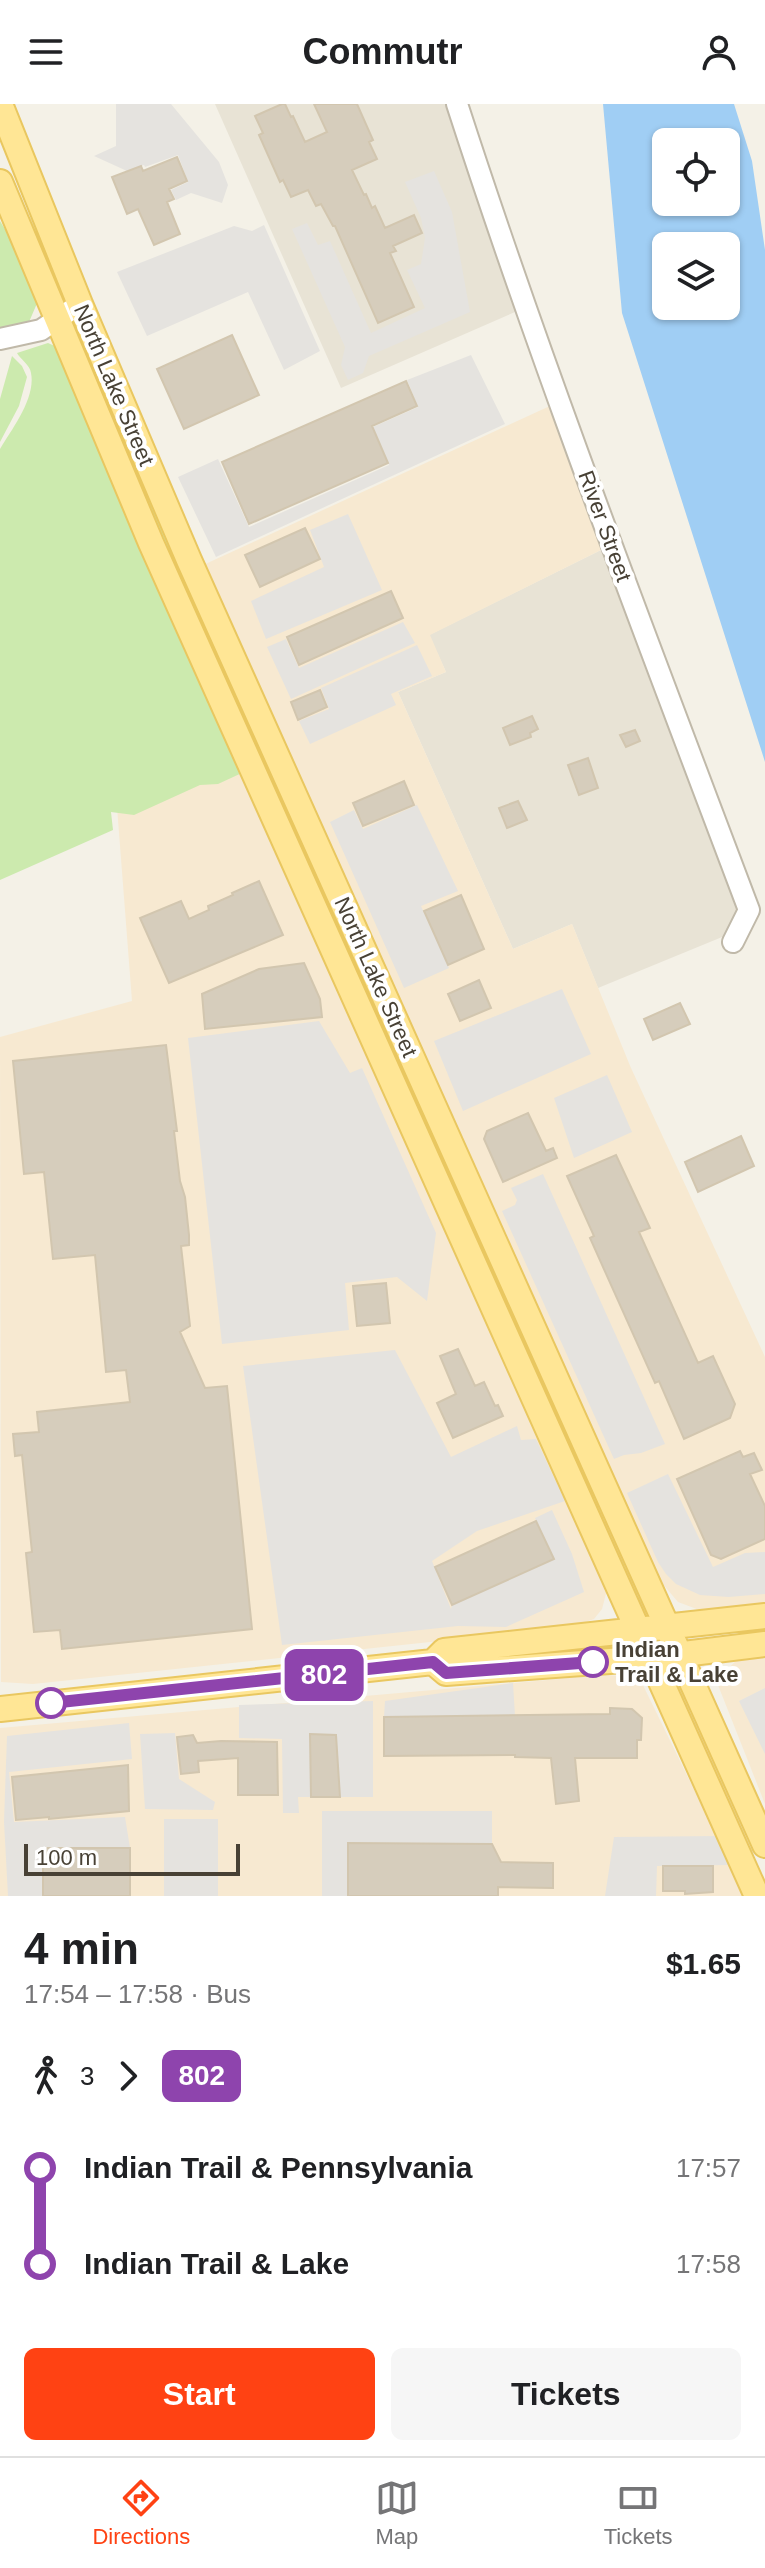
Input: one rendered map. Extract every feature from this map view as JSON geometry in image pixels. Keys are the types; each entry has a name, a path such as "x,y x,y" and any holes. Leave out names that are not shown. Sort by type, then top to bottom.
{"main road":[{"name":"North Lake Street","path":"0,104 80,304 211,610 765,1845"},
{"name":"North Lake Street","path":"0,182 151,543 757,1896"},
{"path":"0,1709 433,1662 444,1651 765,1616"},
{"path":"433,1662 446,1673 651,1658 765,1644"}],"street":[{"name":"River Street","path":"457,104 557,392 749,910 733,942"},
{"path":"0,339 41,330 80,304"}],"shaded area":[{"path":"116,104 171,104 219,162 228,185 222,203 191,193 176,200 171,190 188,182 178,155 127,171 94,156 116,146"},
{"path":"215,104 446,104 522,309 341,388"},
{"path":"434,171 452,212 470,312 369,356 363,373 348,380 341,365 345,347 292,229 307,223 318,245 330,241 371,333 425,308 407,270 421,264 425,238 421,218 405,182"},
{"path":"264,225 320,351 284,370 248,292 147,336 117,272 234,226 252,231"},
{"path":"471,355 505,424 216,557 178,477 218,459 249,527 389,465 373,427 418,407 407,380"},
{"path":"552,405 603,549 430,635 446,672 398,692 513,949 572,924 631,1068 765,1357 765,1604 702,1611 678,1602 650,1569 201,566"},
{"path":"348,514 382,590 266,639 251,601 324,567 310,530"},
{"path":"603,549 741,911 727,935 598,988 572,924 513,949 398,692 446,672 429,635"},
{"path":"403,622 415,643 291,699 267,647 286,639 299,668"},
{"path":"417,645 432,676 391,694 396,705 310,744 299,721 329,709 321,688"},
{"path":"232,745 600,1568 607,1590 602,1609 594,1619 572,1627 33,1684 1,1682 0,1037 132,1001 116,794"},
{"path":"417,805 458,891 421,906 449,968 404,988 330,822 354,810 363,829"},
{"path":"562,989 591,1054 463,1111 434,1041"},
{"path":"319,1021 350,1073 362,1068 436,1233 427,1301 397,1277 345,1283 349,1330 222,1344 188,1038"},
{"path":"607,1075 632,1132 574,1158 554,1098"},
{"path":"543,1174 665,1444 614,1459 502,1211 515,1205 517,1200 511,1188"},
{"path":"395,1350 451,1457 517,1426 521,1440 536,1439 565,1501 477,1531 432,1561 451,1609 452,1605 553,1559 535,1518 552,1510 572,1554 584,1592 506,1627 458,1626 282,1645 243,1366"},
{"path":"668,1474 713,1567 745,1553 765,1552 765,1594 729,1597 700,1595 676,1584 666,1574 627,1493"},
{"path":"765,1656 765,1804 716,1680 737,1660"},
{"path":"604,1675 639,1677 746,1896 0,1896 0,1728"},
{"path":"513,1683 515,1716 384,1717 385,1701"},
{"path":"765,1688 765,1754 739,1701"},
{"path":"373,1701 373,1797 340,1797 336,1735 310,1736 311,1797 298,1797 299,1813 283,1813 282,1739 239,1738 239,1705"},
{"path":"129,1723 132,1759 9,1772 14,1822 125,1817 130,1848 43,1848 43,1896 8,1896 4,1822 7,1736"},
{"path":"175,1733 179,1779 215,1802 213,1810 145,1809 140,1734"},
{"path":"322,1811 492,1811 492,1844 348,1843 348,1896 322,1896"},
{"path":"164,1819 218,1819 218,1896 164,1896"},
{"path":"719,1836 728,1865 657,1866 656,1896 605,1896 614,1837"}],"green space":[{"path":"0,221 14,244 38,301 29,322 0,328"},
{"path":"48,343 59,348 244,772 218,784 200,785 134,815 111,812 113,830 0,880 0,449 22,413 32,383 30,370 17,353"},
{"path":"12,356 27,377 19,406 0,442 0,399"},
{"path":"137,478 168,537 306,848 260,767"},
{"path":"401,1072 433,1131 454,1179 426,1136"}],"water":[{"path":"603,104 734,104 752,161 765,250 765,762 622,313"}],"building":[{"path":"282,104 293,116 305,142 327,132 314,104 357,104 373,140 369,142 377,159 352,170 364,195 372,208 375,206 385,228 414,215 422,233 393,246 396,251 390,253 414,307 378,323 335,226 321,204 316,206 308,190 291,197 283,180 280,182 259,135 263,133 255,116"},
{"path":"177,157 187,181 169,189 174,199 167,202 180,234 154,245 138,209 127,214 112,177 141,166 143,171"},
{"path":"232,335 259,395 184,429 157,369"},
{"path":"406,381 417,406 372,426 388,463 249,524 222,462"},
{"path":"305,528 320,559 260,587 245,555"},
{"path":"391,591 403,618 299,665 287,637"},
{"path":"320,690 327,707 298,720 291,702"},
{"path":"532,716 538,729 530,733 531,737 510,745 503,728"},
{"path":"635,730 640,741 626,747 620,735"},
{"path":"588,758 598,788 579,795 568,765"},
{"path":"404,781 414,805 363,826 353,803"},
{"path":"518,801 527,820 507,828 499,808"},
{"path":"259,881 283,935 169,983 140,918 181,901 189,919"},
{"path":"461,895 484,949 448,965 424,911"},
{"path":"304,963 320,999 322,1017 205,1029 202,994 259,969"},
{"path":"479,980 491,1008 460,1021 448,994"},
{"path":"680,1003 690,1024 653,1040 644,1019"},
{"path":"166,1045 180,1181 189,1235 189,1245 181,1246 190,1326 180,1332 205,1388 227,1386 252,1629 62,1649 60,1630 34,1632 26,1553 32,1552 22,1455 15,1456 13,1434 39,1432 37,1412 130,1402 126,1370 106,1372 95,1255 53,1259 44,1172 24,1174 13,1061"},
{"path":"528,1113 546,1151 553,1148 557,1158 503,1182 484,1139 487,1131"},
{"path":"741,1136 754,1166 698,1192 685,1162"},
{"path":"616,1155 650,1228 639,1232 698,1363 713,1356 735,1404 730,1418 684,1439 659,1381 655,1383 590,1238 594,1236 567,1176"},
{"path":"386,1283 390,1323 357,1326 353,1286"},
{"path":"458,1349 475,1386 484,1382 503,1416 453,1438 437,1403 456,1394 440,1356"},
{"path":"740,1451 743,1457 754,1453 762,1470 750,1474 765,1506 765,1539 721,1559 711,1555 677,1479"},
{"path":"536,1521 554,1559 452,1605 435,1567"},
{"path":"610,1708 632,1709 642,1718 637,1758 575,1758 579,1801 556,1804 551,1758 515,1755 384,1756 384,1717 610,1714"},
{"path":"310,1734 336,1735 340,1797 311,1797"},
{"path":"193,1735 197,1743 277,1742 278,1795 238,1795 238,1758 198,1761 199,1772 181,1774 177,1737"},
{"path":"128,1765 129,1811 16,1820 12,1777"},
{"path":"348,1843 492,1844 501,1862 553,1863 553,1888 498,1887 498,1896 348,1896"},
{"path":"43,1848 130,1848 130,1896 43,1896"},
{"path":"663,1866 713,1866 713,1892 685,1894 685,1891 663,1891"}],"bus line":[{"name":"802","path":"51,1703 433,1662 446,1673 593,1662"}],"place":[{"name":"Indian Trail & Lake","path":"593,1662"}]}
